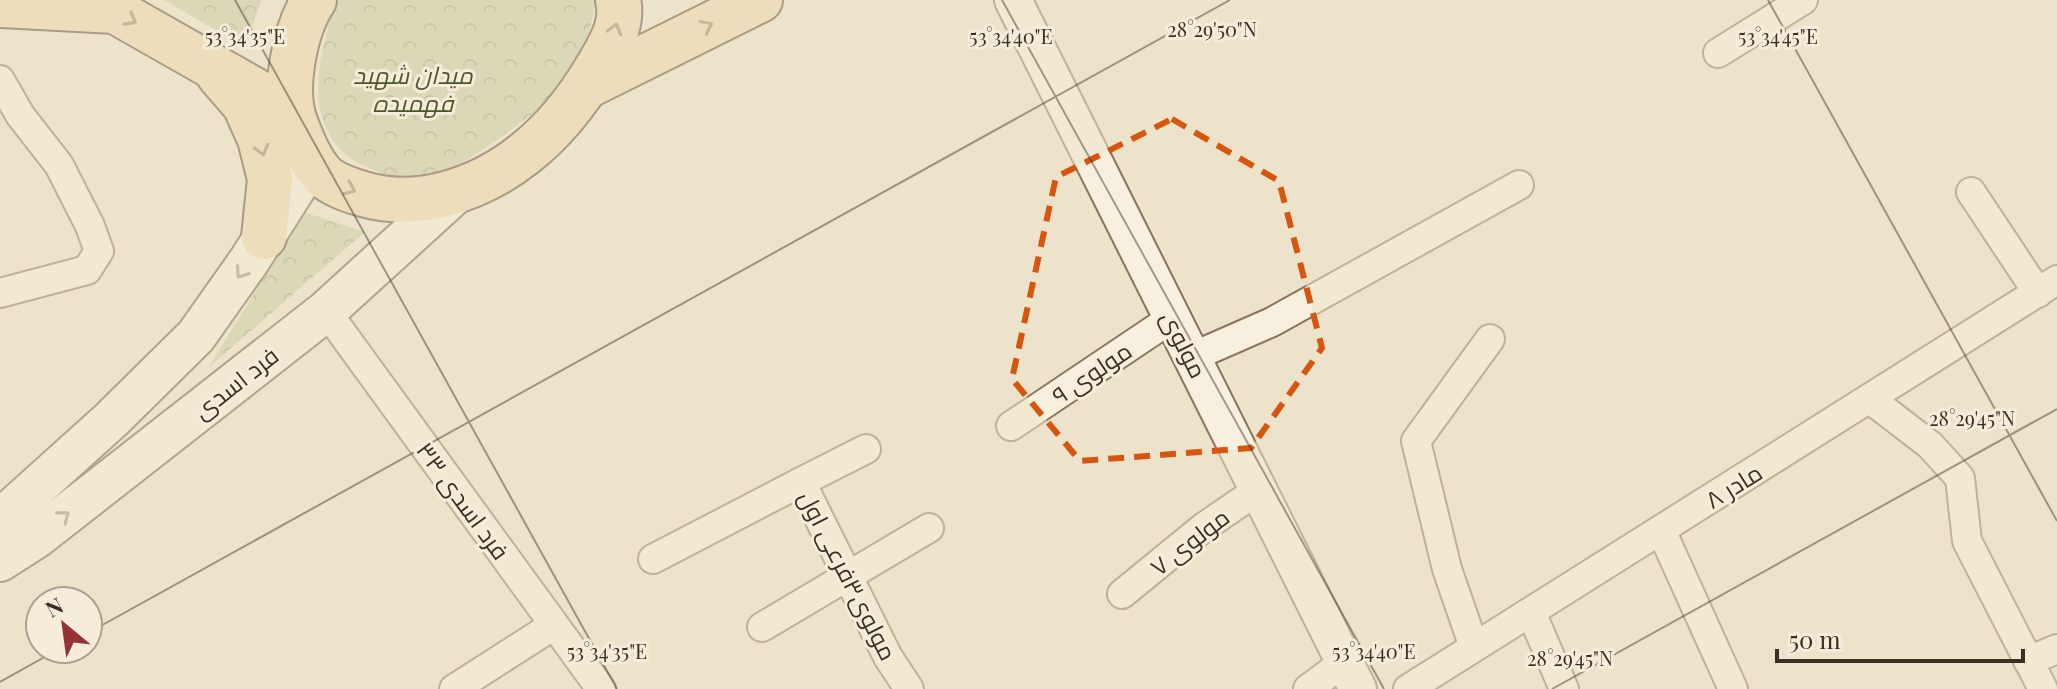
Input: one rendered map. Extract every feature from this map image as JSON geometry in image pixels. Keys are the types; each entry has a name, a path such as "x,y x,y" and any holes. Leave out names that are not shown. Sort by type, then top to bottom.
{"main road":[{"path":"314,0 303,17 294,47 291,111 313,160 325,177 349,190 382,200 422,199 459,190 520,157 566,115 587,86 616,31 620,9 618,0"},
{"path":"587,86 760,0"},
{"path":"0,5 115,11 291,111"},
{"path":"207,61 245,105 260,139 270,179 264,237"},
{"path":"0,520 112,419 196,336 313,160"},
{"name":"فرد اسدی","path":"0,561 36,538 326,311 459,190"}],"street":[{"name":"مولوی","path":"1013,0 1351,675"},
{"path":"1718,53 1803,0"},
{"path":"0,80 20,115 59,165 99,251 87,270 0,293"},
{"path":"1192,357 1272,322 1519,185"},
{"path":"1971,192 2047,287"},
{"name":"مادر ۸","path":"1408,689 2047,287"},
{"name":"فرد اسدی ۳۳","path":"326,311 601,689"},
{"name":"مولوی ۹","path":"1011,426 1172,318"},
{"path":"1474,647 1447,569 1416,441 1490,339"},
{"path":"1870,399 1930,445 1960,478 1967,541 2043,689"},
{"name":"مولوی۳فرعی اول","path":"866,449 801,482 888,657 909,689"},
{"path":"653,559 801,482"},
{"name":"مولوی ۷","path":"1122,594 1204,527 1258,490"},
{"path":"762,627 929,528"},
{"path":"1661,530 1733,689"},
{"path":"1531,612 1564,689"},
{"path":"454,689 554,625"},
{"path":"2028,661 2057,649"},
{"path":"1308,689 1351,675"}],"highlighted area":[{"path":"1172,119 1279,181 1322,348 1251,448 1080,461 1012,379 1056,177"}],"green space":[{"path":"164,0 261,0 248,40 238,43"},
{"name":"میدان شهید فهمیده","path":"339,0 595,0 596,3 589,33 576,65 557,92 536,111 454,168 433,176 400,178 357,162 341,150 322,119 318,81 320,60"},
{"path":"304,212 365,232 209,367"}]}
